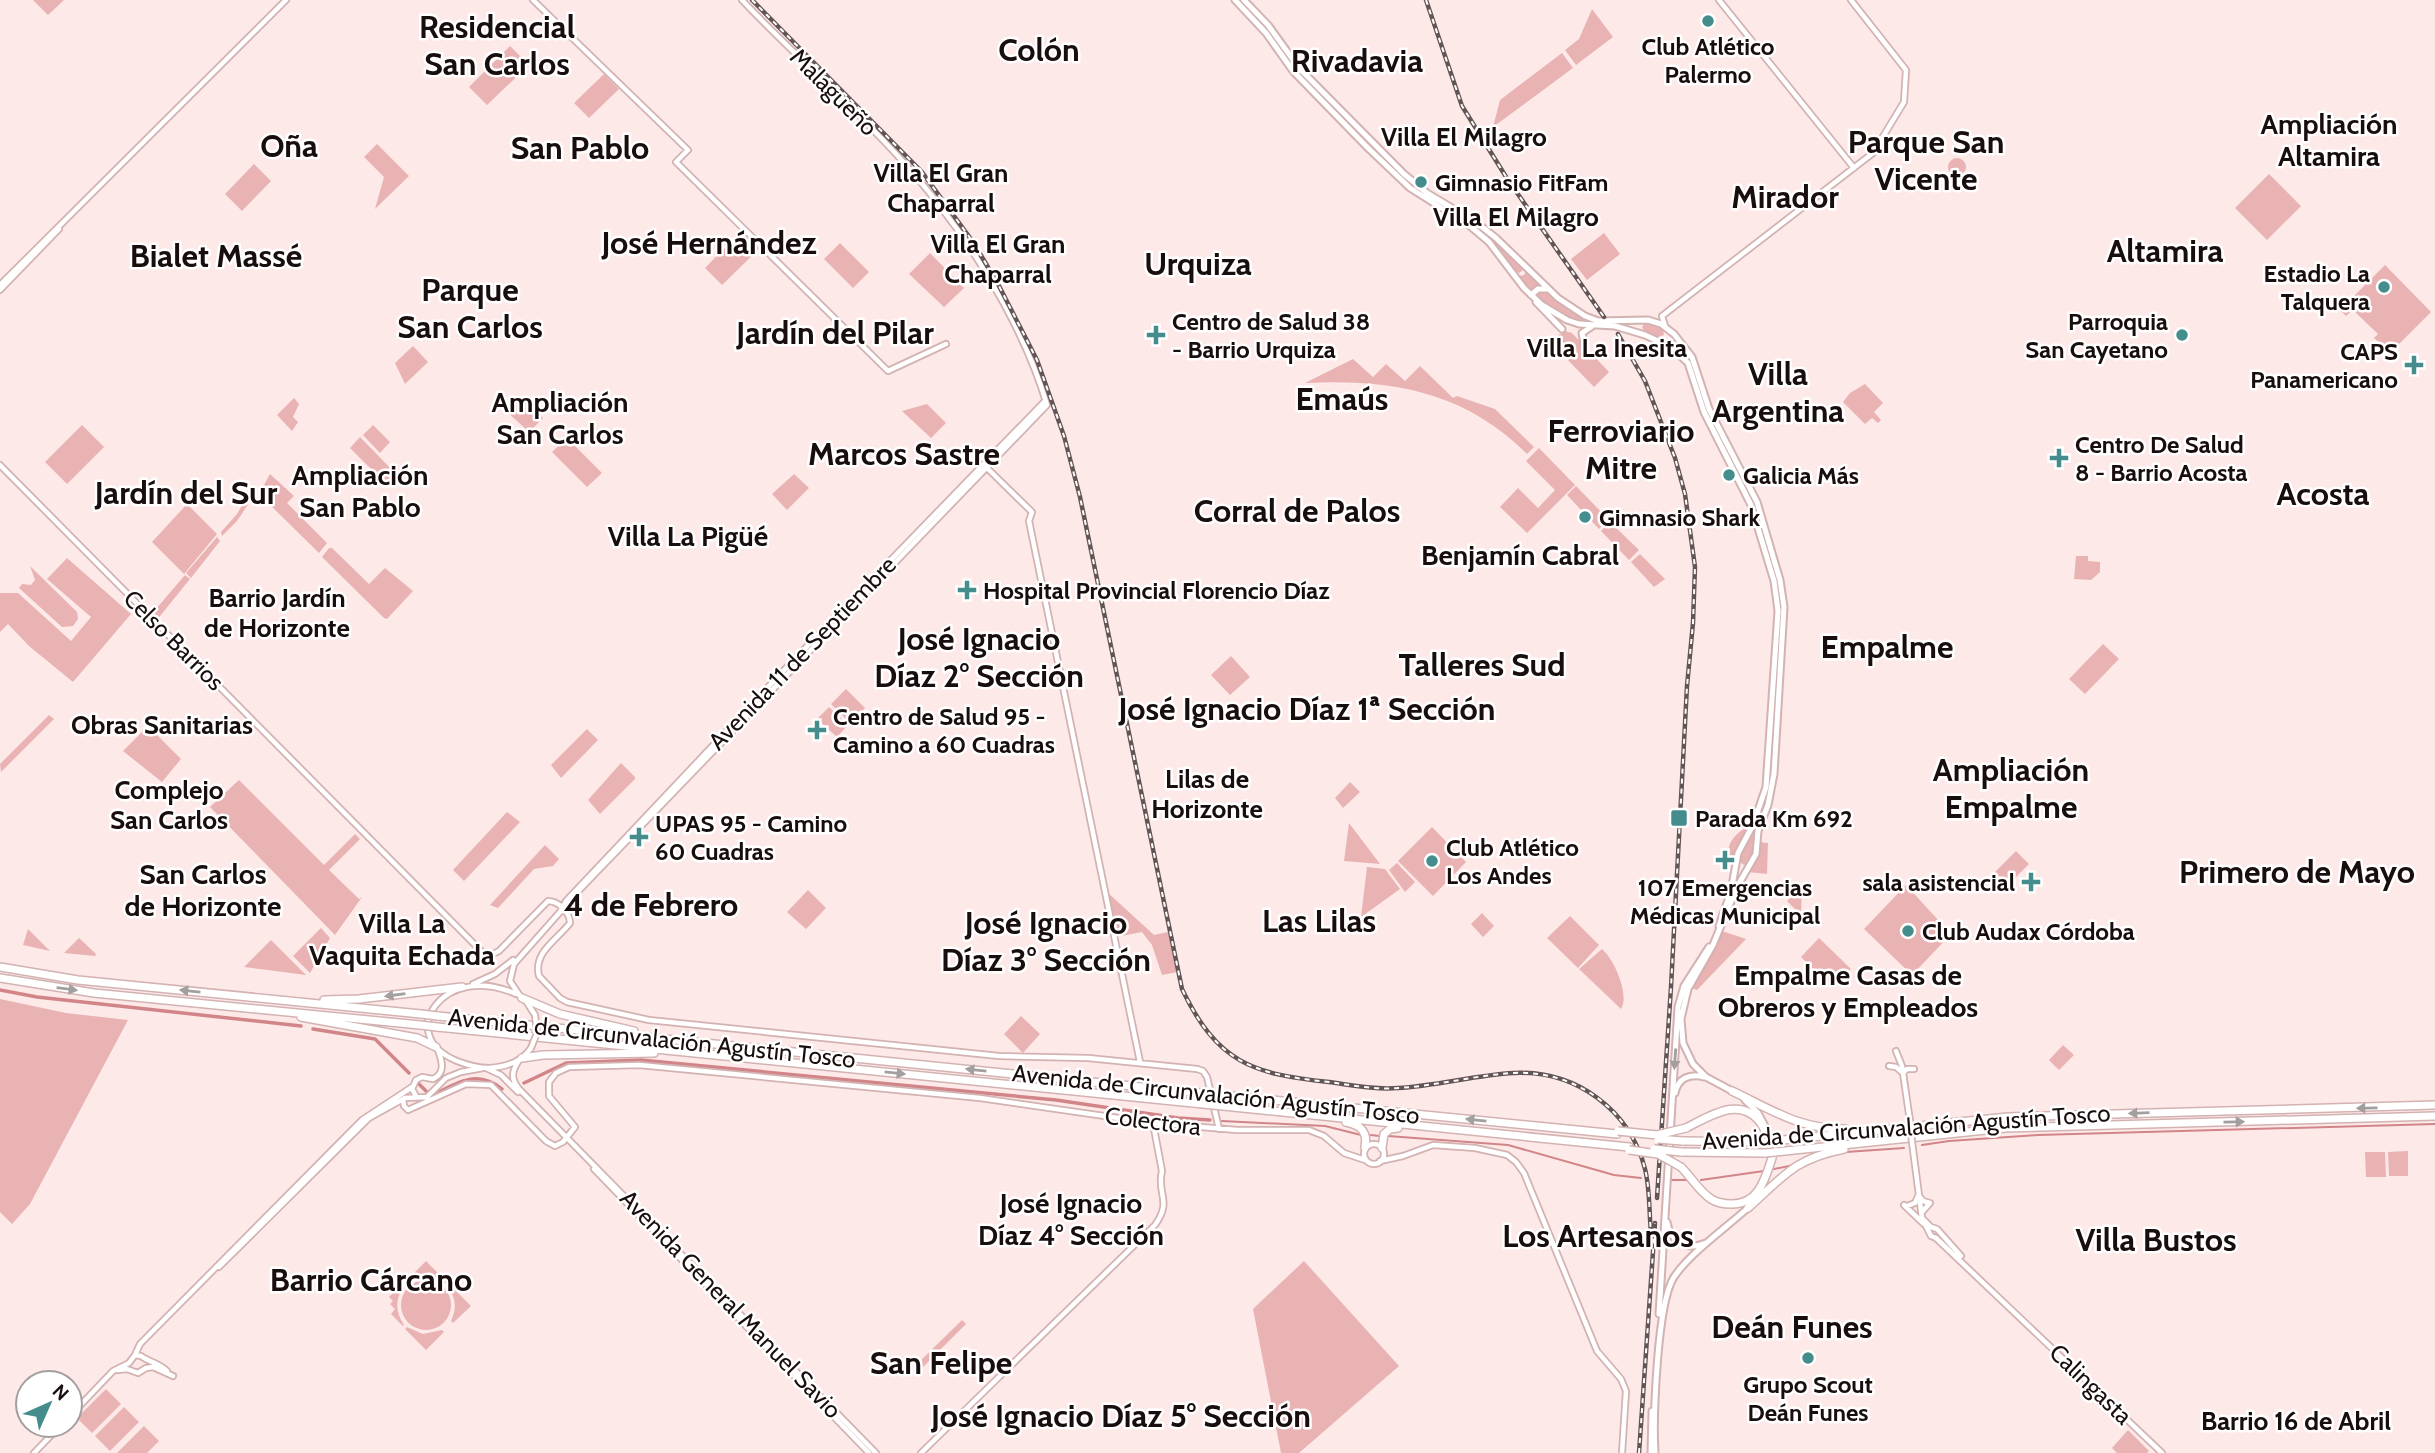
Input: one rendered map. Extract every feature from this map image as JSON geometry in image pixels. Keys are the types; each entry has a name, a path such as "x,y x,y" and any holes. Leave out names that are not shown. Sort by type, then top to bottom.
{"highway":[{"name":"Avenida de Circunvalación Agustín Tosco","path":"0,967 63,978 227,995 324,1002 665,1039 1771,1148 2021,1128 2435,1116"},
{"path":"0,978 71,990 302,1015 417,1038 437,1048"},
{"path":"324,1002 465,986"},
{"path":"521,997 559,1014 665,1039"},
{"name":"Avenida de Circunvalación Agustín Tosco","path":"318,1018 420,1025 1681,1152 1765,1153 1771,1148 1870,1131 2015,1116 2435,1105"},
{"path":"521,1059 543,1055 630,1053 738,1058"},
{"path":"1732,1091 1803,1125 1870,1131"},
{"path":"1618,1133 1661,1135 1686,1128 1719,1111 1739,1109 1758,1119 1771,1148 1758,1192 1749,1200 1735,1204 1711,1199 1681,1167 1658,1154 1629,1148"},
{"path":"1298,1114 1356,1125 1365,1133 1365,1148"},
{"path":"1383,1149 1384,1134 1394,1128 1488,1136 1510,1135"},
{"path":"1748,1208 1788,1171 1805,1160 1893,1139"}],"main road":[{"path":"0,288 286,0"},
{"path":"533,0 688,150 676,162 888,371 946,344"},
{"path":"1235,0 1266,33 1293,71 1410,188 1482,226 1569,307 1598,321 1648,320 1666,327 1679,339 1692,357 1709,410 1757,502 1784,601 1784,638 1774,774 1758,831 1756,854 1737,887 1713,946 1689,986 1682,1013 1682,1035 1688,1056 1702,1074 1747,1101 1758,1113 1766,1127 1771,1148 1764,1186 1748,1208 1677,1274 1665,1298 1653,1453"},
{"path":"1244,0 1308,78 1410,179 1447,209"},
{"path":"1719,0 1854,168"},
{"path":"1658,341 1665,336 1666,327 1662,316 1875,152 1889,130 1904,102 1906,71 1851,0"},
{"name":"Malagueño","path":"745,2 895,153 957,229 987,276 1030,362 1046,403"},
{"path":"1458,215 1489,242 1540,309 1562,329"},
{"path":"1510,269 1516,274 1522,274 1525,267 1521,260"},
{"path":"1533,297 1541,288 1549,290"},
{"path":"1533,297 1567,320 1594,326 1619,327 1645,335 1674,349 1688,363 1704,412 1751,505 1777,595 1777,638 1768,776 1762,802 1736,861 1731,891 1718,928 1680,996 1670,1155"},
{"path":"1645,335 1640,326 1648,320"},
{"path":"1584,343 1582,333 1594,326"},
{"name":"Avenida 11 de Septiembre","path":"465,986 500,972 524,950 621,842 1046,403"},
{"name":"Celso Barrios","path":"0,464 487,957 499,951 548,901 562,908"},
{"path":"986,466 1032,512 1029,521 1140,1062"},
{"path":"1736,861 1743,868 1751,865"},
{"name":"Colectora","path":"562,908 569,916 570,923 540,956 538,972 560,998 567,1002 649,1020 999,1056 1088,1058 1198,1069 1205,1073 1219,1129 1153,1123 980,1098 634,1065 569,1067 555,1073 549,1082 549,1096 575,1125 566,1138"},
{"name":"Avenida 11 de Septiembre","path":"521,997 511,985 509,977 512,967 524,950"},
{"path":"84,1402 116,1368 129,1363 138,1355 140,1343 362,1120 377,1108 404,1096 425,1098 441,1081 450,1076 497,1067 521,1059 531,1048 537,1033 535,1015 521,997 494,987 465,986 446,994 433,1007 429,1029 442,1061 441,1071 435,1078 417,1079 404,1096 369,1118 229,1259 210,1273"},
{"path":"437,1048 457,1061 484,1068"},
{"path":"1896,1051 1903,1073 1922,1215 1930,1233 1937,1230"},
{"name":"Avenida General Manuel Savio","path":"521,1059 513,1069 514,1082 555,1127"},
{"path":"1889,1066 1896,1067 1903,1073"},
{"name":"Avenida General Manuel Savio","path":"484,1068 503,1077 555,1127 876,1453"},
{"path":"1903,1073 1907,1069 1914,1069"},
{"path":"1653,1453 1650,1432 1669,1163 1678,1085 1693,1075 1717,1083"},
{"path":"427,1078 432,1083 432,1092"},
{"path":"404,1096 404,1106 408,1111 466,1084 491,1085 549,1144 557,1146 566,1138"},
{"path":"412,1087 416,1096"},
{"path":"921,1453 1152,1229 1164,1210 1160,1179 1162,1171 1153,1123"},
{"path":"1219,1129 1314,1131 1328,1139 1341,1152 1372,1164 1433,1145 1475,1147 1500,1152 1512,1158 1521,1168 1597,1351 1624,1382 1626,1391 1622,1453"},
{"path":"1350,1155 1374,1143 1397,1157"},
{"path":"1365,1148 1363,1153 1366,1160"},
{"path":"1380,1161 1384,1155 1383,1149"},
{"name":"Avenida General Manuel Savio","path":"585,1157 648,1226 869,1453"},
{"path":"1669,1163 1667,1223 1671,1236 1682,1244 1696,1246 1707,1243 1725,1229"},
{"path":"1919,1195 1915,1203 1906,1205 1926,1226"},
{"path":"1919,1195 1923,1202 1930,1203 1922,1215"},
{"name":"Calingasta","path":"1922,1215 2019,1315"},
{"path":"1936,1238 1937,1230"},
{"name":"Calingasta","path":"1930,1233 2162,1453"},
{"path":"138,1355 161,1366 173,1377 156,1368 146,1368"},
{"path":"111,1374 120,1369 141,1373 146,1368 146,1361"},
{"path":"129,1363 131,1370"},
{"path":"34,1453 48,1439"}],"shaded area":[{"path":"33,0 64,0 48,15"},
{"path":"1592,9 1613,37 1576,65 1565,50 1579,39"},
{"path":"510,46 529,65 487,105 469,87"},
{"path":"1562,53 1573,68 1493,127 1500,100"},
{"path":"604,74 619,89 589,118 574,103"},
{"path":"377,144 409,176 375,209 384,177 364,157"},
{"path":"1957,158 1963,161 1966,167 1963,173 1957,176 1951,173 1948,167 1951,161"},
{"path":"254,164 271,181 242,211 225,194"},
{"path":"2269,174 2301,206 2267,240 2235,208"},
{"path":"1462,218 1494,241 1523,268 1522,271 1519,273 1515,270 1494,244"},
{"path":"744,228 762,246 722,285 705,268"},
{"path":"1604,233 1620,254 1587,280 1571,259"},
{"path":"840,243 869,272 853,288 824,259"},
{"path":"930,253 964,288 944,307 909,274"},
{"name":"Estadio La Talquera","path":"2385,265 2431,312 2390,353 2374,338 2378,334 2353,310 2346,316 2340,310"},
{"path":"1527,269 1542,286 1533,293 1519,276 1524,275"},
{"path":"1543,290 1570,310 1596,323 1571,319 1550,308 1537,297 1537,291"},
{"path":"1645,323 1663,329 1664,335 1659,337 1645,332 1642,327"},
{"path":"1565,331 1572,333 1609,372 1594,387 1564,356 1552,339"},
{"path":"413,346 428,362 405,384 395,363"},
{"path":"1353,359 1373,377 1386,364 1405,381 1420,366 1453,398 1457,396 1495,409 1534,447 1527,454 1478,416 1425,393 1367,384 1305,383"},
{"path":"1865,384 1883,403 1874,412 1881,420 1878,423 1872,418 1865,424 1843,402 1850,393"},
{"path":"520,396 543,418 529,432 506,411"},
{"path":"294,398 299,404 293,417 298,422 292,431 277,415"},
{"path":"927,404 946,423 931,438 902,411"},
{"path":"82,425 104,447 67,484 45,462"},
{"path":"373,425 390,442 380,453 363,435"},
{"path":"360,437 397,475 387,485 350,448"},
{"path":"567,438 602,473 587,487 552,452"},
{"path":"1539,448 1575,485 1527,533 1500,507 1518,488 1538,508 1555,490 1526,461"},
{"path":"270,474 294,496 287,503 327,543 319,553 259,494"},
{"path":"794,474 809,488 787,510 772,494"},
{"path":"1576,486 1608,519 1599,529 1567,495"},
{"path":"248,495 253,497 237,521 222,536 221,532 237,514"},
{"path":"187,504 217,534 184,574 152,542"},
{"path":"1610,522 1639,550 1629,560 1601,531"},
{"path":"217,537 220,541 191,578 186,573"},
{"path":"329,548 369,584 385,568 413,591 387,619 384,618 322,557"},
{"path":"1640,554 1665,579 1654,587 1631,562"},
{"path":"2076,556 2088,556 2088,561 2100,562 2100,572 2091,580 2074,579"},
{"path":"67,558 131,614 73,682 29,646 8,624 0,632 0,593 18,593 71,641 91,617 47,579"},
{"path":"30,566 77,612 78,619 73,626 62,627 19,588 22,584 31,585 35,580"},
{"path":"185,575 190,579 156,621 150,616"},
{"path":"2103,644 2119,659 2085,694 2069,679"},
{"path":"1231,656 1250,677 1230,695 1211,675"},
{"path":"846,689 865,708 850,723 831,704"},
{"path":"829,707 848,725 837,737 817,719"},
{"path":"49,715 54,719 1,772 0,764"},
{"path":"148,726 181,759 162,782 123,751"},
{"path":"587,729 598,740 561,778 551,765"},
{"path":"621,763 635,779 600,814 588,800"},
{"path":"239,780 324,865 355,834 360,839 329,870 359,899 362,897 335,935 210,807"},
{"path":"1350,782 1360,792 1343,808 1335,798"},
{"path":"507,812 520,822 464,881 453,870"},
{"path":"1349,823 1380,864 1344,861"},
{"path":"1748,826 1734,861 1728,855 1729,845 1736,835"},
{"name":"Club Atlético Los Andes","path":"1432,827 1466,862 1433,896 1398,861"},
{"path":"1753,831 1754,851 1744,865 1741,863 1741,852"},
{"path":"1758,842 1768,843 1767,874 1748,872 1756,859"},
{"path":"545,845 559,859 553,866 534,869 498,908 490,905"},
{"path":"2016,851 2029,864 2008,885 1995,872"},
{"path":"1397,863 1415,882 1405,892 1389,870"},
{"path":"1367,867 1385,869 1400,889 1361,917"},
{"path":"1802,885 1801,915 1787,901"},
{"name":"Club Audax Córdoba","path":"1906,885 1951,934 1911,974 1864,929"},
{"path":"808,890 826,908 806,929 787,912"},
{"path":"1107,892 1154,935 1168,932 1178,972 1162,975 1152,945 1142,932 1116,937"},
{"path":"1482,913 1494,926 1483,937 1471,924"},
{"path":"1570,916 1599,945 1578,968 1547,938"},
{"path":"321,928 330,938 310,973 293,956"},
{"path":"28,929 50,951 23,945"},
{"path":"1722,931 1746,939 1697,990 1694,989 1691,986"},
{"path":"79,938 96,954 95,956 64,953"},
{"path":"1819,938 1851,969 1833,988 1801,957"},
{"path":"271,940 306,975 244,967"},
{"path":"1602,949 1611,961 1622,986 1624,995 1621,1009 1579,969"},
{"path":"0,999 66,1013 128,1020 30,1204 12,1224 0,1212"},
{"path":"1021,1016 1040,1034 1023,1053 1004,1034"},
{"path":"2063,1045 2074,1055 2059,1070 2049,1060"},
{"path":"2408,1151 2408,1176 2389,1176 2388,1152"},
{"path":"2365,1152 2385,1152 2386,1177 2366,1177"},
{"path":"426,1261 447,1282 428,1276 410,1281 408,1279"},
{"path":"1304,1261 1399,1366 1299,1453 1281,1453 1253,1309"},
{"path":"426,1280 444,1287 451,1305 444,1323 426,1330 408,1323 401,1305 408,1287"},
{"path":"450,1285 471,1306 453,1323 451,1321 455,1303 448,1287"},
{"path":"399,1287 402,1289 397,1307 403,1326 391,1314 395,1309 390,1304 393,1301 389,1297"},
{"path":"962,1320 966,1324 918,1372 914,1367"},
{"path":"407,1327 423,1334 442,1330 444,1332 426,1350 405,1329"},
{"path":"106,1389 121,1404 92,1433 84,1425 84,1411"},
{"path":"124,1407 139,1422 110,1451 95,1436"},
{"path":"144,1426 159,1441 147,1453 117,1453"},
{"path":"2128,1430 2149,1451 2147,1453 2117,1453 2112,1448"}],"waterway":[{"path":"0,990 37,997 301,1026"},
{"path":"313,1029 375,1039 409,1073"},
{"path":"524,1083 566,1063 641,1060 1056,1100 1178,1118 1210,1120"},
{"path":"437,1093 469,1079 485,1080 502,1089"},
{"path":"418,1083 427,1092"},
{"path":"1222,1121 1325,1126 1361,1135"},
{"path":"1922,1145 2038,1135 2435,1124"},
{"path":"1371,1135 1379,1136"},
{"path":"1388,1136 1508,1145 1614,1175 1641,1178"},
{"path":"1846,1152 1904,1148"},
{"path":"1774,1169 1794,1165"},
{"path":"1701,1180 1764,1171"},
{"path":"1670,1180 1687,1180"}],"railway":[{"path":"752,0 922,172 973,242 1037,360 1064,436 1080,497 1182,989 1195,1014 1223,1048 1239,1060 1257,1068 1302,1079 1389,1088 1514,1073 1559,1078 1579,1086 1613,1112 1638,1148 1647,1177 1651,1233"},
{"path":"1426,0 1462,106 1508,180 1604,317"},
{"path":"1618,334 1645,381 1675,458 1685,494 1695,567 1657,1198"},
{"path":"1639,1453 1655,1223"}],"place":[{"name":"Club Atlético Palermo","path":"1708,21"},
{"name":"Gimnasio FitFam","path":"1421,182"},
{"name":"Estadio La Talquera","path":"2384,287"},
{"name":"Centro de Salud 38 - Barrio Urquiza","path":"1156,335"},
{"name":"Parroquia San Cayetano","path":"2182,335"},
{"name":"CAPS Panamericano","path":"2414,365"},
{"name":"Centro De Salud 8 - Barrio Acosta","path":"2059,458"},
{"name":"Galicia Más","path":"1729,475"},
{"name":"Gimnasio Shark","path":"1585,517"},
{"name":"Hospital Provincial Florencio Díaz","path":"967,590"},
{"name":"Centro de Salud 95 - Camino a 60 Cuadras","path":"817,730"},
{"name":"Parada Km 692","path":"1679,818"},
{"name":"UPAS 95 - Camino 60 Cuadras","path":"639,837"},
{"name":"107 Emergencias Médicas Municipal","path":"1725,860"},
{"name":"Club Atlético Los Andes","path":"1432,861"},
{"name":"sala asistencial","path":"2031,882"},
{"name":"Club Audax Córdoba","path":"1908,931"},
{"name":"Grupo Scout Deán Funes","path":"1808,1358"}],"district":[{"name":"Residencial San Carlos","path":"497,44"},
{"name":"Colón","path":"1039,49"},
{"name":"Rivadavia","path":"1357,60"},
{"name":"Villa El Milagro","path":"1464,137"},
{"name":"Ampliación Altamira","path":"2329,140"},
{"name":"Oña","path":"289,145"},
{"name":"San Pablo","path":"580,147"},
{"name":"Parque San Vicente","path":"1926,160"},
{"name":"Villa El Gran Chaparral","path":"941,188"},
{"name":"Mirador","path":"1785,196"},
{"name":"Villa El Milagro","path":"1516,217"},
{"name":"José Hernández","path":"709,242"},
{"name":"Altamira","path":"2165,250"},
{"name":"Bialet Massé","path":"216,255"},
{"name":"Villa El Gran Chaparral","path":"998,259"},
{"name":"Urquiza","path":"1198,263"},
{"name":"Parque San Carlos","path":"470,308"},
{"name":"Jardín del Pilar","path":"835,332"},
{"name":"Villa La Inesita","path":"1607,348"},
{"name":"Villa Argentina","path":"1778,392"},
{"name":"Emaús","path":"1342,398"},
{"name":"Ampliación San Carlos","path":"560,418"},
{"name":"Ferroviario Mitre","path":"1621,448"},
{"name":"Marcos Sastre","path":"904,453"},
{"name":"Ampliación San Pablo","path":"360,491"},
{"name":"Jardín del Sur","path":"186,492"},
{"name":"Acosta","path":"2323,493"},
{"name":"Corral de Palos","path":"1297,510"},
{"name":"Villa La Pigüé","path":"688,536"},
{"name":"Benjamín Cabral","path":"1520,555"},
{"name":"Barrio Jardín de Horizonte","path":"277,613"},
{"name":"Empalme","path":"1887,646"},
{"name":"José Ignacio Díaz 2° Sección","path":"979,656"},
{"name":"Talleres Sud","path":"1482,664"},
{"name":"José Ignacio Díaz 1ª Sección","path":"1307,708"},
{"name":"Obras Sanitarias","path":"162,725"},
{"name":"Ampliación Empalme","path":"2011,788"},
{"name":"Lilas de Horizonte","path":"1207,794"},
{"name":"Complejo San Carlos","path":"169,805"},
{"name":"Primero de Mayo","path":"2297,871"},
{"name":"San Carlos de Horizonte","path":"203,890"},
{"name":"4 de Febrero","path":"651,904"},
{"name":"Las Lilas","path":"1319,920"},
{"name":"Villa La Vaquita Echada","path":"402,939"},
{"name":"José Ignacio Díaz 3° Sección","path":"1046,940"},
{"name":"Empalme Casas de Obreros y Empleados","path":"1848,991"},
{"name":"José Ignacio Díaz 4° Sección","path":"1071,1219"},
{"name":"Los Artesanos","path":"1598,1235"},
{"name":"Villa Bustos","path":"2156,1239"},
{"name":"Barrio Cárcano","path":"371,1279"},
{"name":"Deán Funes","path":"1792,1326"},
{"name":"San Felipe","path":"941,1362"},
{"name":"José Ignacio Díaz 5° Sección","path":"1121,1415"},
{"name":"Barrio 16 de Abril","path":"2296,1421"}]}
